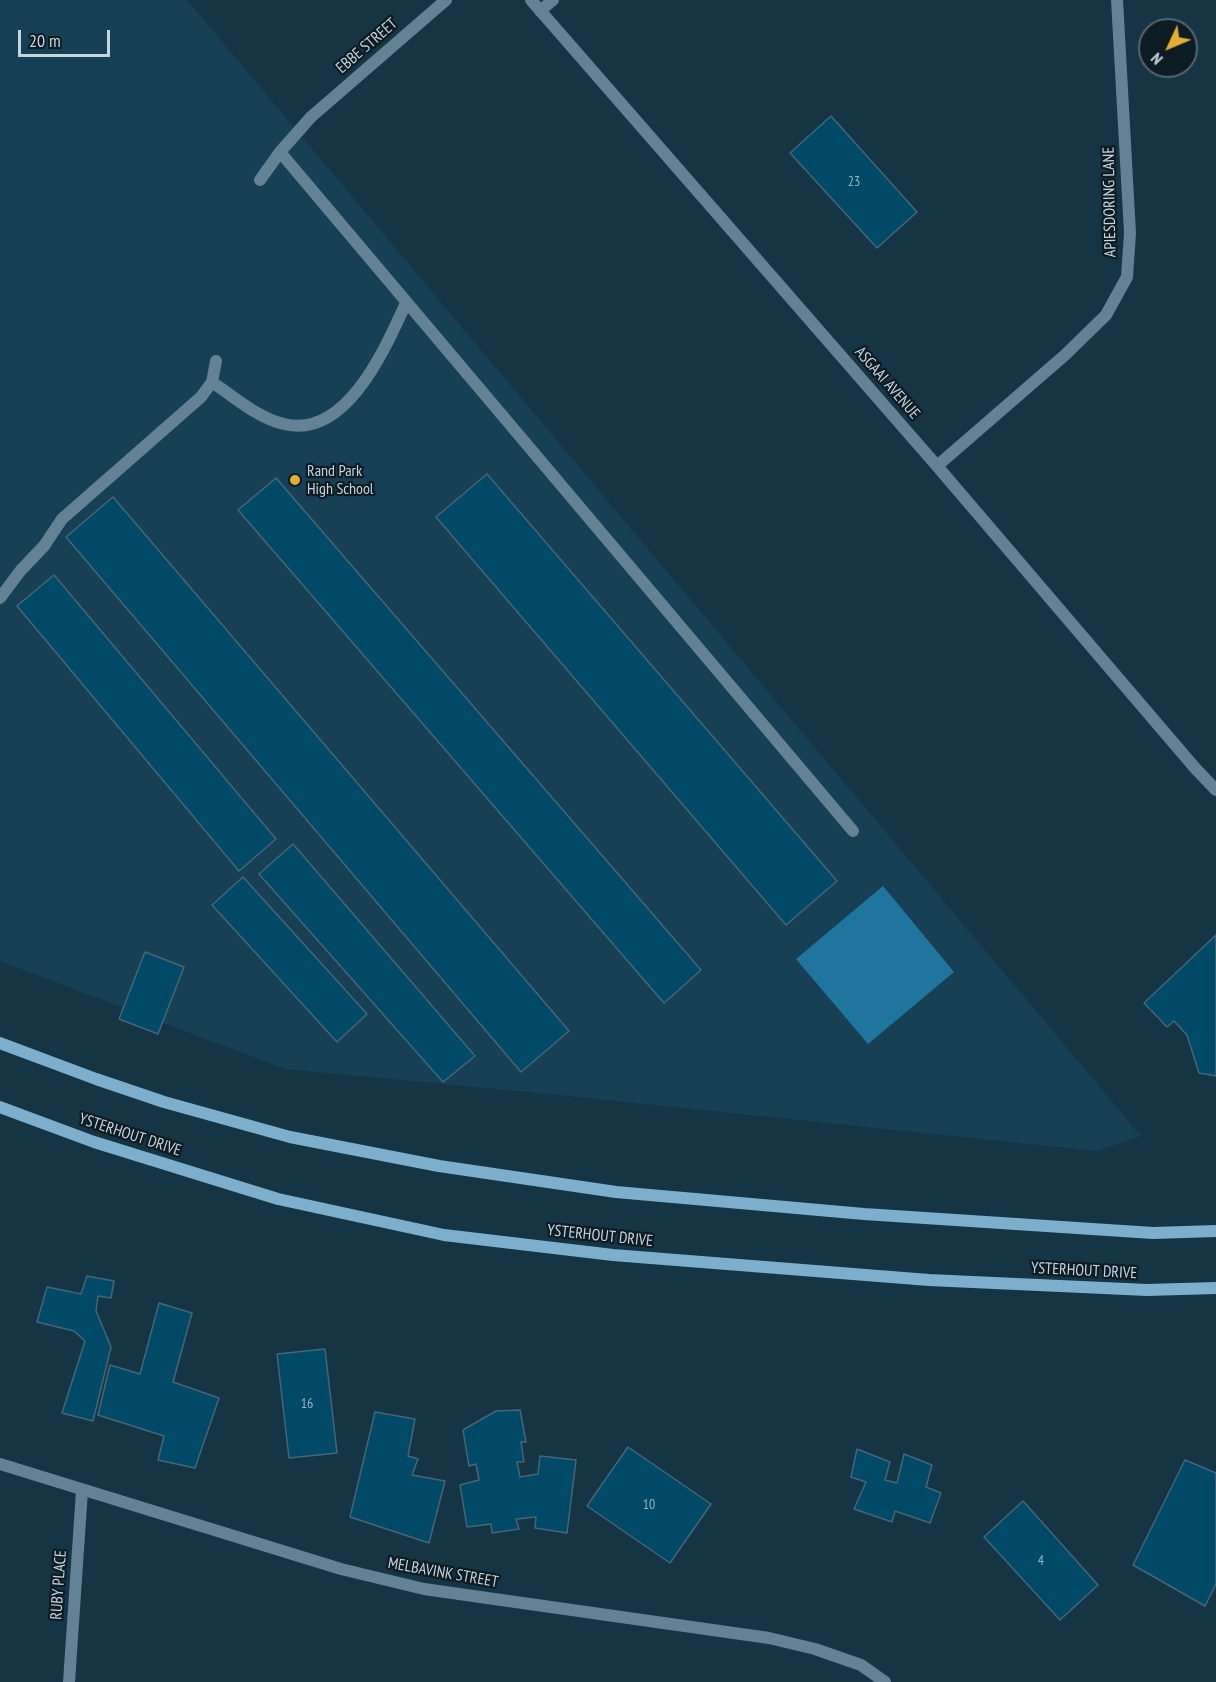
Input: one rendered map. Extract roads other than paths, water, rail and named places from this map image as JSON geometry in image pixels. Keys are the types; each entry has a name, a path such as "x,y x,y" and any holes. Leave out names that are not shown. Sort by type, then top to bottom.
{"main road":[{"path":"0,1043 164,1102 291,1137 439,1166 616,1192 864,1214 1153,1233 1216,1232"},
{"name":"YSTERHOUT DRIVE","path":"0,1107 94,1142 278,1199 444,1235 613,1255 929,1280 1147,1290 1216,1288"}],"street":[{"name":"EBBE STREET","path":"260,180 280,152 311,117 446,0"},
{"name":"ASGAAI AVENUE","path":"531,0 1216,790"},
{"path":"540,10 553,0"},
{"name":"APIESDORING LANE","path":"937,466 1065,355 1106,315 1127,277 1130,233 1117,0"},
{"path":"280,152 853,831"},
{"path":"213,382 257,412 284,424 305,426 322,420 352,397 364,382 388,343 406,303"},
{"path":"0,598 21,570 44,546 62,519 186,411 213,382 216,361"},
{"name":"MELBAVINK STREET","path":"0,1464 341,1569 424,1589 769,1638 815,1649 861,1665 885,1682"},
{"name":"RUBY PLACE","path":"69,1682 82,1491"}],"water":[{"path":"883,886 954,972 868,1044 796,959"}],"place":[{"name":"Rand Park High School","path":"295,480"}]}
